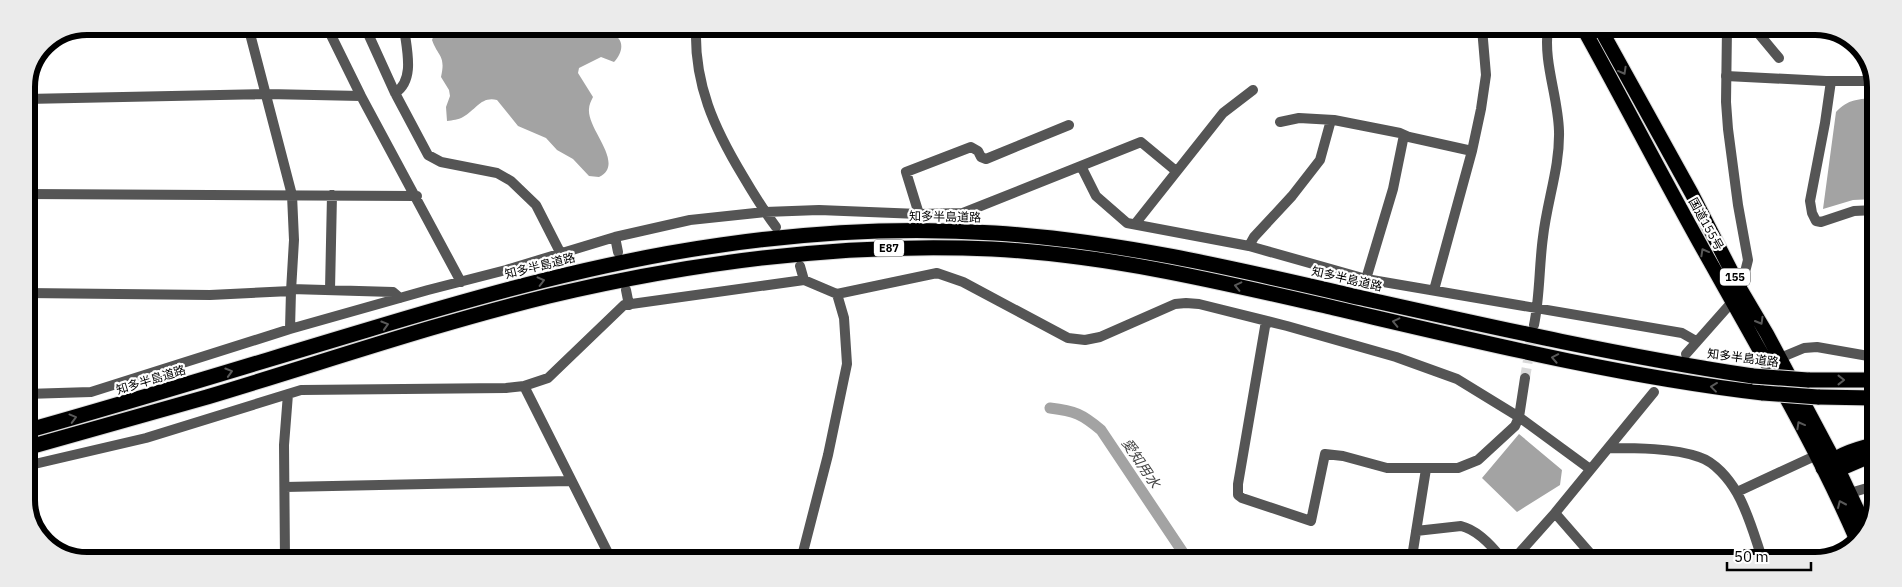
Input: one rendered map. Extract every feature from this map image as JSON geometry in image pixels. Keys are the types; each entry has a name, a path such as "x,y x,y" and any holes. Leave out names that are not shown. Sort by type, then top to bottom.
{"highway":[{"name":"国道155号","path":"1587,35 1732,302 1828,463 1850,493 1863,521"},
{"name":"国道155号","path":"1604,35 1692,194 1741,290 1780,358 1828,463 1854,534"},
{"name":"知多半島道路","path":"35,427 141,398 426,312 572,274 718,245 844,233 917,231 992,233 1060,238 1127,248 1218,265 1634,357 1753,376 1808,380 1867,380"},
{"name":"E87","path":"35,445 548,296 683,268 777,255 846,249 992,249 1126,264 1230,284 1519,351 1631,373 1706,386 1763,393 1867,398"},
{"path":"1828,463 1867,446"},
{"path":"1828,463 1867,455"}],"street":[{"path":"251,35 292,195 294,240 290,329"},
{"path":"332,35 461,282"},
{"path":"369,35 396,94 428,155 441,162 497,173 511,181 536,205 561,254"},
{"path":"396,94 403,88 407,78 408,68 405,35"},
{"path":"696,35 701,82 710,115 724,145 776,228"},
{"path":"1434,290 1472,151 1486,75 1483,35"},
{"path":"1534,324 1538,308 1543,236 1558,158 1558,115 1546,41 1547,35"},
{"path":"1686,354 1741,290 1748,260 1730,151 1726,102 1726,35"},
{"path":"1762,35 1779,58"},
{"path":"1726,76 1867,82"},
{"path":"1831,81 1810,202 1812,214 1816,220 1821,222 1854,211 1867,210"},
{"path":"1135,224 1223,113 1253,90"},
{"path":"35,99 267,94 362,96"},
{"path":"1280,122 1299,118 1340,120 1472,151"},
{"path":"1250,246 1254,237 1292,196 1320,160 1331,120"},
{"path":"919,214 906,172 971,147 978,151 981,157 986,159 1069,125"},
{"path":"1366,279 1393,188 1404,135"},
{"path":"35,394 91,392 290,329 561,254 614,237 690,220 765,212 819,210 919,214 963,213 1141,142 1176,171"},
{"path":"1081,166 1096,196 1128,222 1135,224 1250,246 1366,279 1434,290 1450,295 1682,333 1696,341"},
{"path":"35,194 417,196"},
{"path":"330,290 332,195"},
{"path":"614,237 618,252"},
{"path":"800,266 804,280"},
{"path":"35,464 146,438 301,390 506,388 524,386 548,378 624,305 804,280 837,294 937,273 963,282 1068,338 1085,340 1100,338 1175,304 1199,304 1396,357 1456,379 1519,417 1590,469"},
{"path":"35,293 210,295 291,290 330,290 394,292 400,298"},
{"path":"626,290 629,305"},
{"path":"803,552 828,455 847,364 844,318 837,294"},
{"path":"1266,321 1238,484 1238,495 1311,521 1325,454 1343,456 1387,468 1458,468 1478,460 1515,426 1519,417 1525,378"},
{"path":"1780,358 1804,348 1817,347 1867,356"},
{"path":"524,386 608,552"},
{"path":"1520,552 1555,513 1654,392"},
{"path":"285,552 284,445 288,394"},
{"path":"1608,448 1680,452 1700,457 1714,466 1729,480 1737,492 1760,552"},
{"path":"1737,492 1828,463"},
{"path":"1413,552 1426,469"},
{"path":"285,487 571,481"},
{"path":"1850,493 1867,488"},
{"path":"1555,513 1589,552"},
{"path":"1416,531 1461,526 1468,527 1497,552"}],"shaded area":[{"path":"434,35 614,35 618,38 621,49 614,62 601,57 579,68 578,73 593,97 589,108 590,117 607,155 609,164 606,171 599,177 589,176 573,159 557,150 546,138 518,126 497,100 487,100 461,118 447,121 446,107 450,96 449,90 441,77 443,64 432,40"},
{"path":"1867,99 1867,199 1853,200 1823,209 1836,112 1845,104"},
{"path":"1519,434 1562,470 1560,485 1517,512 1482,478"}],"waterway":[{"name":"愛知用水","path":"1050,408 1078,414 1101,430 1183,552"}],"tunnel":[{"path":"1525,378 1533,330"}]}
